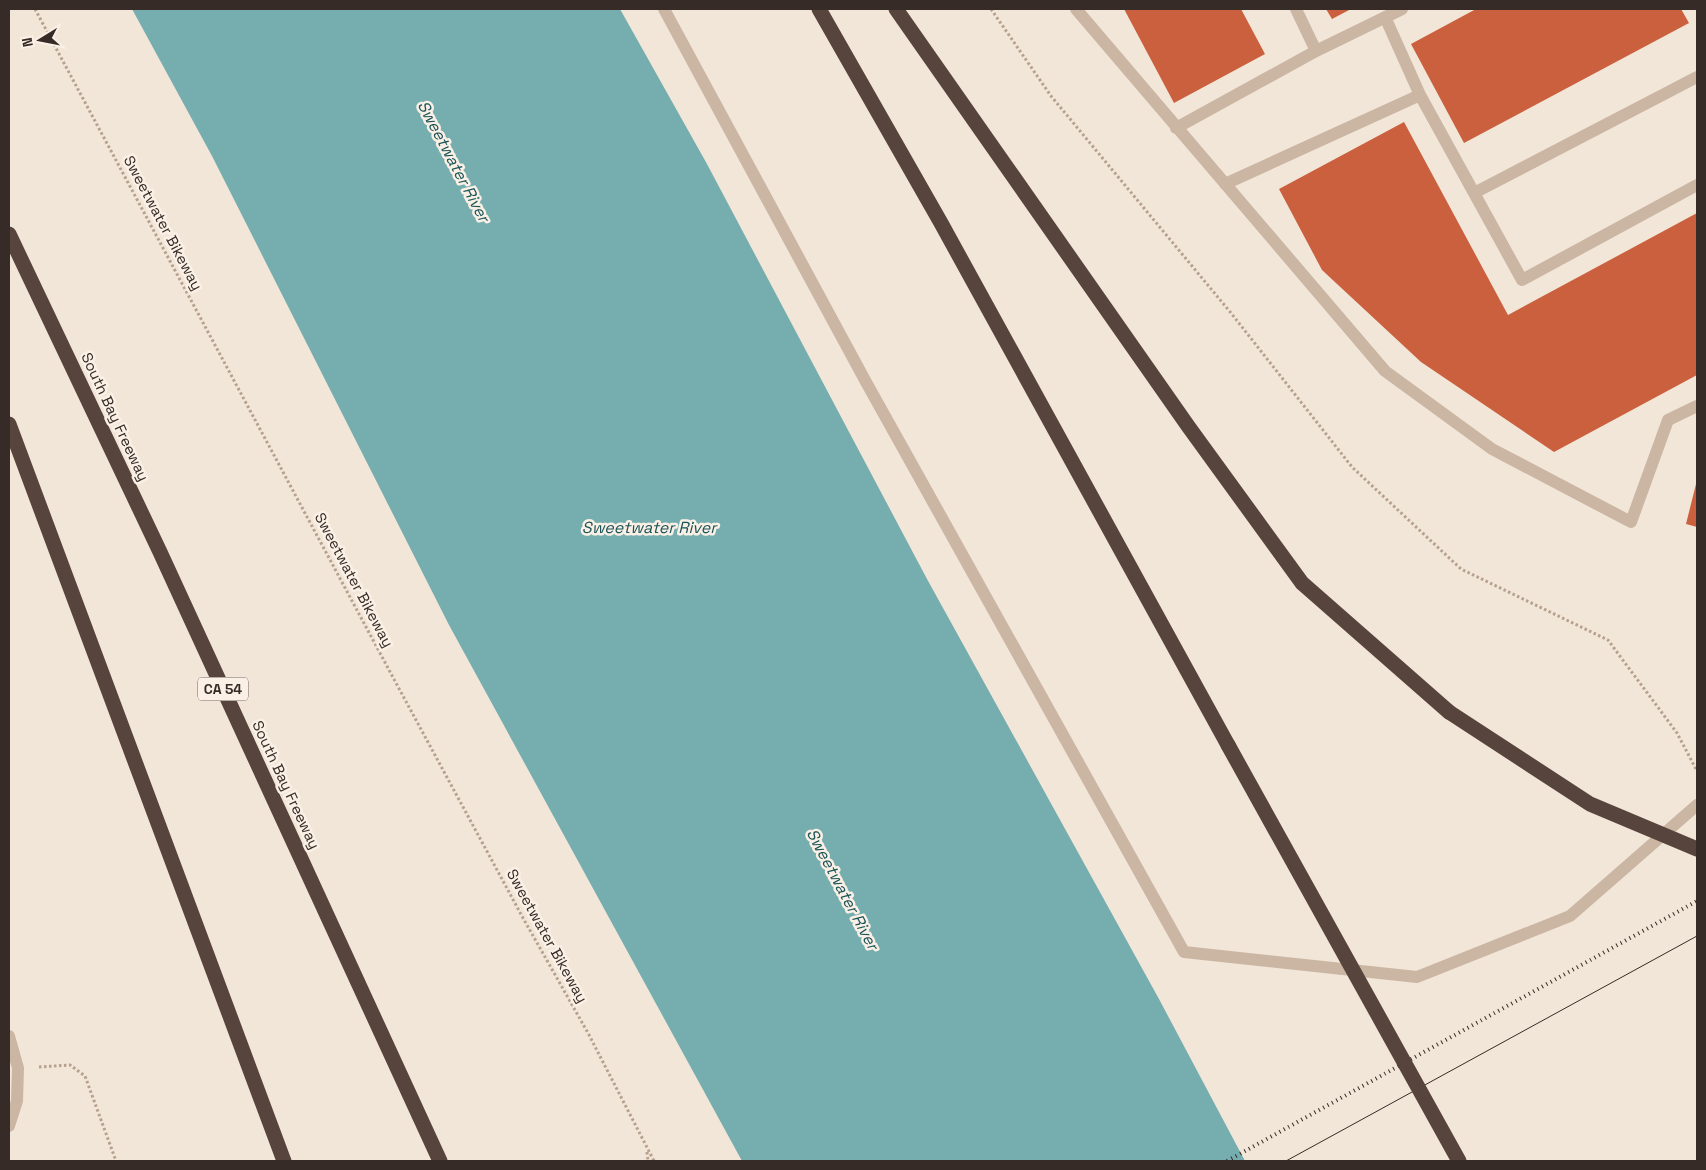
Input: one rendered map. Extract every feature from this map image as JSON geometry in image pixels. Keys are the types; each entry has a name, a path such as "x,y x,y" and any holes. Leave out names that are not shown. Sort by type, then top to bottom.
{"highway":[{"path":"818,9 946,232 1459,1161"},
{"path":"896,9 1188,426 1302,583 1449,712 1590,804 1697,849"},
{"name":"South Bay Freeway","path":"9,234 160,552 440,1161"},
{"path":"9,424 284,1161"}],"street":[{"path":"664,9 870,391 1184,952 1417,977 1570,916 1697,805"},
{"path":"1076,9 1385,371 1492,449 1630,522 1668,420 1697,406"},
{"path":"1296,9 1316,51"},
{"path":"1176,128 1316,51 1402,9"},
{"path":"1385,17 1420,95 1522,280 1697,185"},
{"path":"1474,193 1697,78"},
{"path":"1225,184 1420,95"},
{"path":"9,1036 18,1068 17,1101 9,1126"}],"path":[{"name":"Sweetwater Bikeway","path":"35,9 400,691 518,909 588,1033 654,1161"},
{"path":"991,9 1052,96 1231,313 1352,468 1461,568 1608,640 1677,732 1697,772"},
{"path":"18,1068 70,1065 85,1076 116,1161"},
{"path":"647,1150 648,1161"}],"water":[{"name":"Sweetwater River","path":"132,9 620,9 707,164 927,579 1159,999 1245,1161 742,1161 449,625 212,156"}],"building":[{"path":"1124,9 1241,9 1265,54 1174,103"},
{"path":"1326,9 1351,9 1332,19"},
{"path":"1476,9 1681,9 1689,23 1464,143 1411,44"},
{"path":"1404,122 1508,315 1697,213 1697,375 1554,452 1421,362 1322,270 1279,189"},
{"path":"1697,480 1697,527 1686,524"}],"tram line":[{"path":"1286,1161 1697,936"}],"railway":[{"path":"1227,1161 1697,901"}]}
